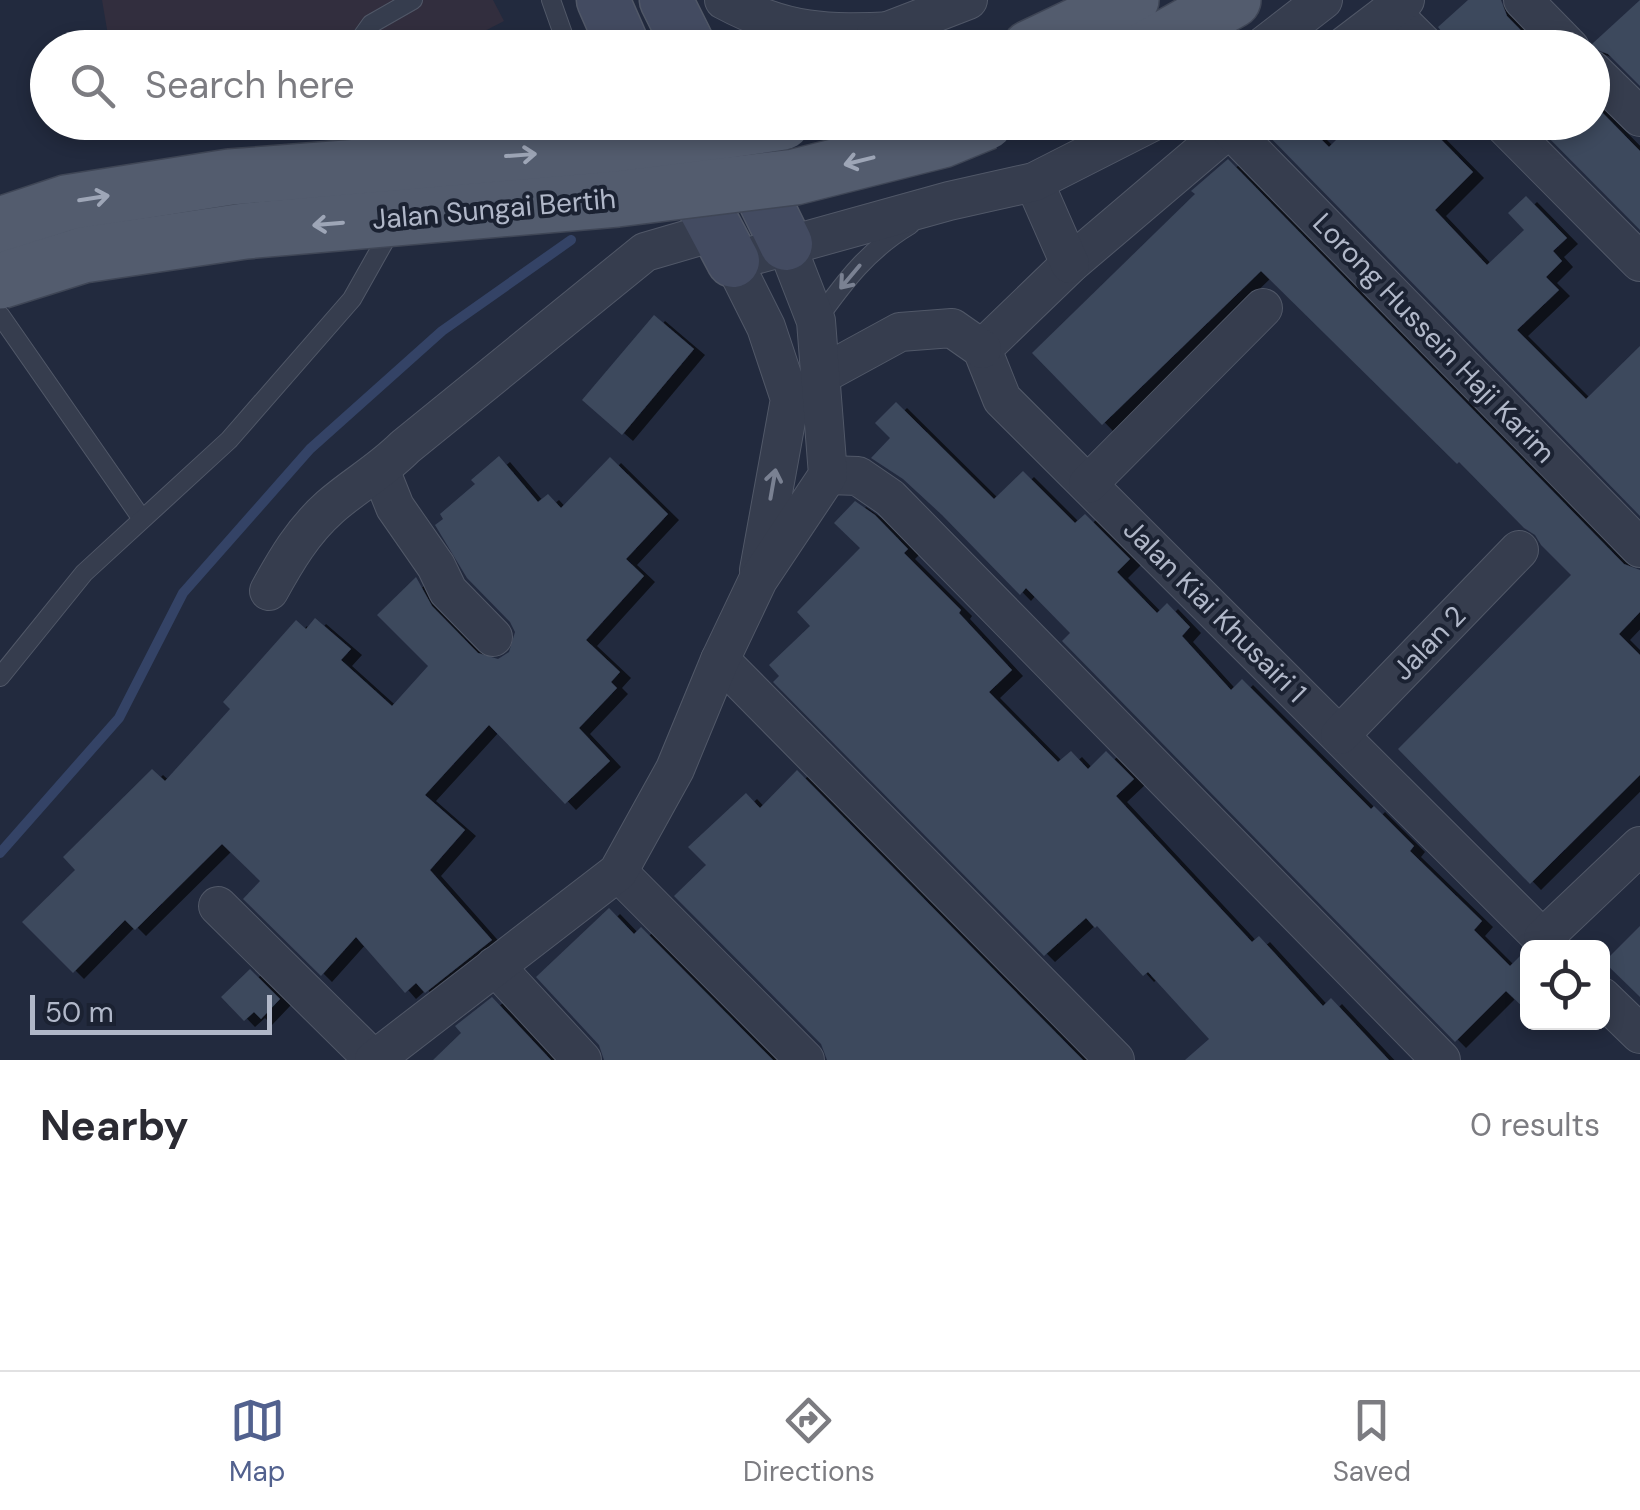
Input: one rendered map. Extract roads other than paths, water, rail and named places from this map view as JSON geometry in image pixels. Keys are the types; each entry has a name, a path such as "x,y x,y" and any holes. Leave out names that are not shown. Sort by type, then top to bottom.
{"main road":[{"path":"666,0 681,30"},
{"path":"1068,30 1131,0"},
{"path":"1180,30 1233,0"},
{"name":"Jalan Sungai Bertih","path":"0,224 66,203 230,177 617,148 668,140"},
{"path":"669,140 725,246"},
{"path":"736,140 786,244"},
{"name":"Jalan Sungai Bertih","path":"0,281 83,255 245,231 616,199 795,177 942,140"}],"street":[{"path":"724,0 754,16 800,30"},
{"path":"896,30 968,0"},
{"path":"1285,30 1324,0"},
{"path":"1523,0 1552,30"},
{"path":"1366,30 1398,6 1415,30"},
{"path":"1610,88 1640,117"},
{"path":"269,591 296,542 331,506 381,472 405,447 645,252 786,244 1034,182 1117,140"},
{"path":"823,374 900,332 952,328 982,349 1070,264 1215,140"},
{"name":"Lorong Hussein Haji Karim","path":"1247,140 1640,548"},
{"path":"1519,140 1640,262"},
{"path":"1034,182 1070,264"},
{"path":"218,906 374,1060 618,872 675,769 758,580 828,475 816,321 786,244"},
{"path":"725,246 766,327 790,399 758,580"},
{"path":"1088,484 1263,308"},
{"name":"Jalan Kiai Khusairi 1","path":"982,349 1002,399 1544,940"},
{"path":"381,472 395,508 436,566 448,591 492,637"},
{"path":"828,475 858,476 890,498 1441,1060"},
{"name":"Jalan 2","path":"1340,735 1519,550"},
{"path":"720,660 1115,1060"},
{"path":"1550,940 1640,846"},
{"path":"618,872 805,1060"},
{"path":"494,966 582,1060"},
{"path":"1610,1005 1640,1034"}],"lane":[{"path":"367,30 413,0"},
{"path":"551,0 562,30"},
{"path":"0,677 84,572 230,440 352,298 442,140"},
{"path":"816,321 880,243 948,201"},
{"path":"0,315 142,519"}],"waterway":[{"path":"0,853 119,718 183,593 310,449 442,331 571,240"}]}
